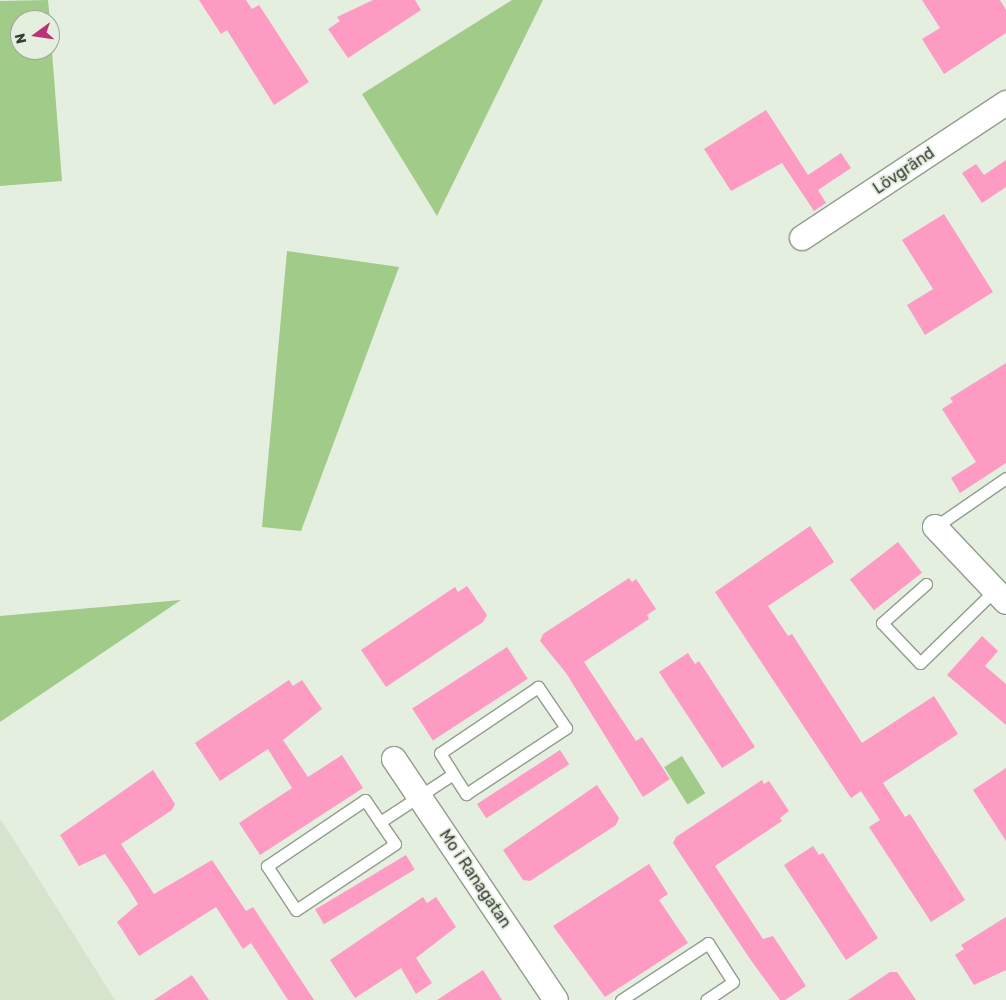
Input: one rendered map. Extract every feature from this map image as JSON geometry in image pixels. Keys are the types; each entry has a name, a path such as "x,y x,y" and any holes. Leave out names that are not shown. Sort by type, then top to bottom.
{"street":[{"name":"Lövgränd","path":"802,238 1006,103"},
{"path":"936,526 1001,596"},
{"name":"Mo i Ranagatan","path":"394,759 556,1000"}],"lane":[{"path":"936,526 1006,478"},
{"path":"926,584 882,623 920,663 1001,596"},
{"path":"538,687 566,728 466,794 453,774 440,754 538,687"},
{"path":"380,822 453,774"},
{"path":"365,800 380,822 395,844 296,910 267,866 365,800"},
{"path":"620,1000 708,943 733,982 706,1000"}],"shaded area":[{"path":"0,819 7,829 115,1000 0,1000"}],"green space":[{"path":"48,0 49,10 10,10 10,60 53,60 62,181 0,186 0,1"},
{"path":"512,0 543,0 437,216 362,94"},
{"path":"287,251 399,267 301,531 262,527"},
{"path":"181,600 120,641 0,722 0,616"},
{"path":"682,756 705,793 688,804 664,767"}],"building":[{"path":"199,0 246,0 252,9 259,5 309,82 274,105 227,30 221,34"},
{"path":"373,0 415,0 421,10 348,58 328,29 340,21 337,17"},
{"path":"922,0 1000,0 1006,10 1006,33 944,74 922,39 940,28"},
{"path":"766,110 808,175 841,153 851,168 818,190 826,203 814,211 782,163 731,191 704,149"},
{"path":"1006,160 1006,187 982,203 962,173 976,164 984,175"},
{"path":"944,214 993,292 925,335 907,305 933,289 902,240"},
{"path":"1006,363 1006,463 960,493 951,478 976,462 942,409 953,402 950,398"},
{"path":"810,526 834,562 768,606 788,636 792,634 862,743 934,696 958,734 883,783 905,817 910,814 965,900 931,922 869,827 880,820 861,791 851,798 715,592"},
{"path":"898,542 922,573 874,610 850,580"},
{"path":"629,578 632,582 636,579 656,609 647,615 649,619 584,662 636,741 642,737 670,779 643,797 566,673 540,641 543,634"},
{"path":"467,586 487,615 483,622 386,687 361,650 455,587 458,592"},
{"path":"982,636 998,651 985,666 1006,684 1006,725 947,675"},
{"path":"507,647 528,679 433,740 412,709"},
{"path":"688,653 695,664 699,661 755,747 722,768 659,672"},
{"path":"289,680 293,686 302,680 322,709 283,740 308,777 342,755 363,788 260,855 239,823 292,788 268,749 220,781 195,743"},
{"path":"560,750 569,764 486,818 477,804"},
{"path":"1006,768 1006,841 973,790"},
{"path":"153,770 175,804 172,810 121,844 154,894 212,860 246,911 253,907 314,1000 288,1000 251,943 243,949 216,907 139,956 117,922 138,904 127,886 105,854 79,866 60,835"},
{"path":"762,780 764,784 769,781 789,811 780,818 782,821 715,866 763,939 773,936 806,986 785,1000 780,1000 750,959 673,843 676,837"},
{"path":"597,785 619,818 616,825 530,881 523,880 503,850"},
{"path":"813,846 819,855 823,853 878,938 846,960 784,865"},
{"path":"406,855 415,870 324,924 315,910"},
{"path":"649,864 668,894 659,900 688,943 605,997 553,926"},
{"path":"423,897 427,903 436,897 456,927 416,958 432,983 416,994 401,968 355,998 330,960"},
{"path":"1006,917 1006,970 974,985 955,955 964,949 961,945"},
{"path":"483,970 502,1000 437,1000 466,981"},
{"path":"890,972 897,972 916,1000 848,1000"},
{"path":"192,975 209,1000 154,1000"}]}
